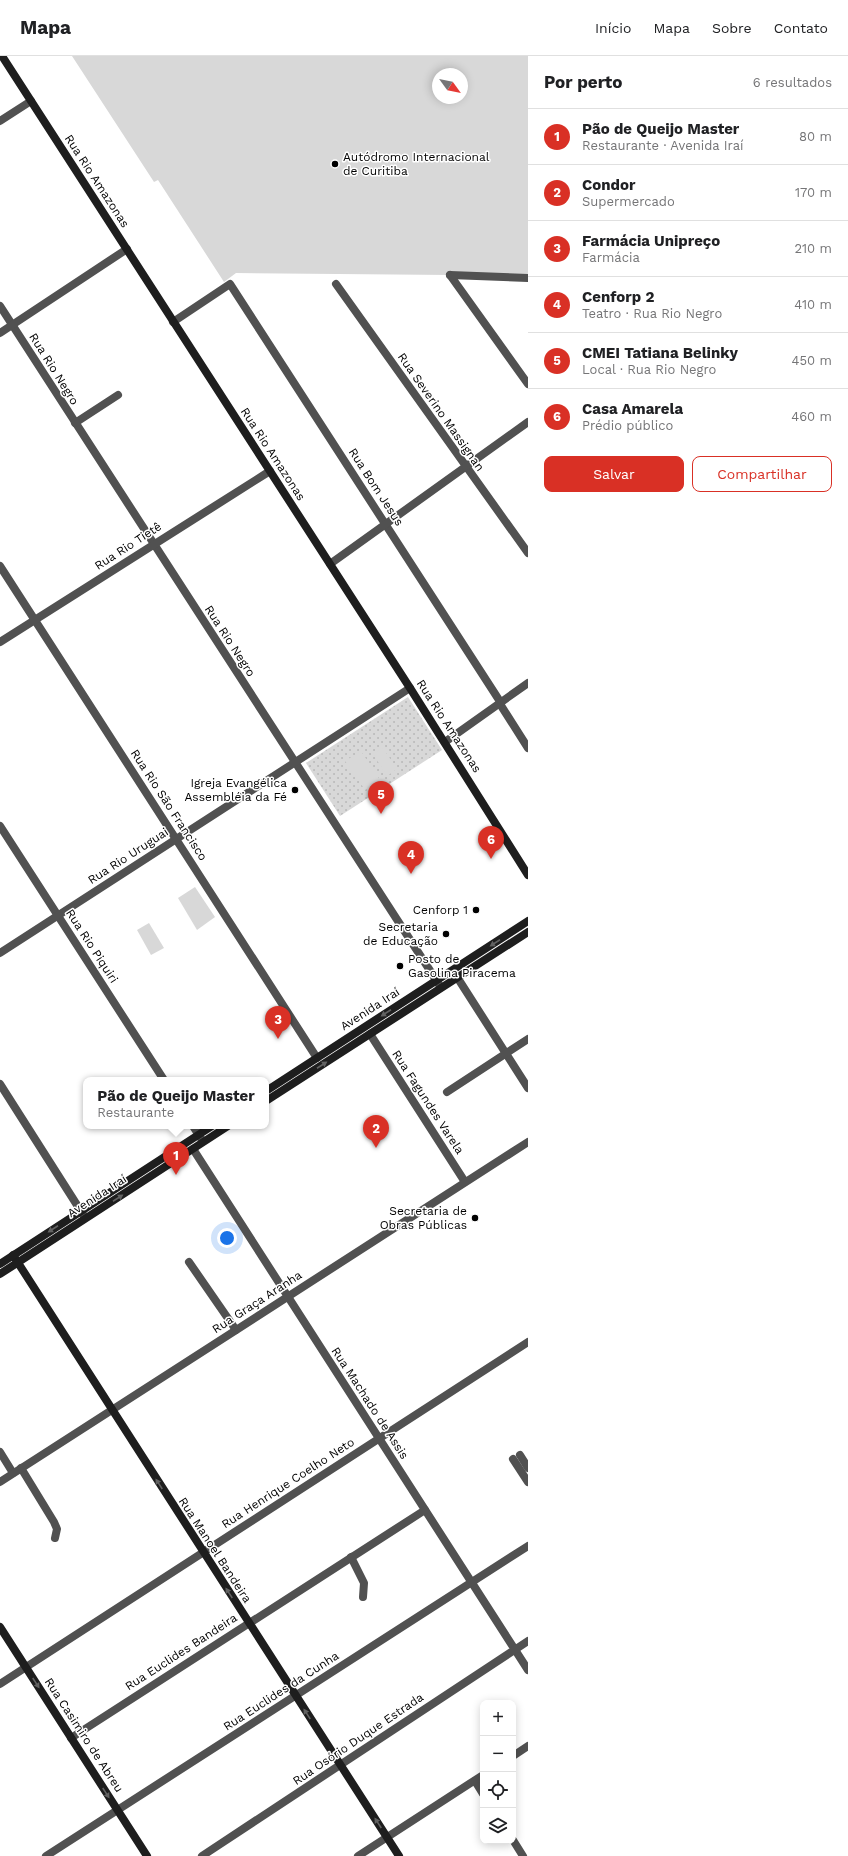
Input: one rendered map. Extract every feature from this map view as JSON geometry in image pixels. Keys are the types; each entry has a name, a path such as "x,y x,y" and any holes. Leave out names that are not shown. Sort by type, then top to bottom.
{"main road":[{"name":"Rua Rio Amazonas","path":"2,56 445,742 528,875"},
{"name":"Rua Rio Amazonas","path":"525,868 528,881"},
{"name":"Avenida Iraí","path":"269,1090 306,1071 370,1034 528,921"},
{"name":"Avenida Iraí","path":"269,1099 306,1071 317,1058 439,984 457,977 528,932"},
{"name":"Avenida Iraí","path":"0,1274 15,1259 82,1211 100,1204 193,1149 209,1129"},
{"name":"Avenida Iraí","path":"0,1264 15,1259 85,1219 100,1204 201,1138 221,1129"},
{"name":"Rua Manoel Bandeira","path":"15,1259 399,1856"},
{"name":"Rua Casimiro de Abreu","path":"0,1627 148,1856"}],"street":[{"path":"0,121 31,101"},
{"path":"0,333 127,249"},
{"path":"528,278 450,275 528,384"},
{"name":"Rua Bom Jesus","path":"173,322 230,284 386,524 528,748"},
{"name":"Rua Severino Massignan","path":"336,284 528,553"},
{"name":"Rua Rio Negro","path":"0,306 439,984"},
{"path":"75,424 118,394"},
{"path":"330,564 466,468 528,422"},
{"name":"Rua Rio Tietê","path":"0,642 270,471"},
{"name":"Rua Rio São Francisco","path":"0,566 317,1058"},
{"path":"445,742 528,683"},
{"name":"Rua Rio Uruguai","path":"0,953 410,688"},
{"name":"Rua Rio Piquiri","path":"0,826 162,1077"},
{"path":"457,977 528,1088"},
{"name":"Rua Fagundes Varela","path":"370,1034 465,1182"},
{"path":"446,1092 528,1039"},
{"path":"0,1084 82,1211 85,1219"},
{"path":"195,1129 201,1138"},
{"name":"Rua Graça Aranha","path":"0,1482 528,1142"},
{"name":"Rua Machado de Assis","path":"193,1149 528,1670"},
{"path":"190,1262 236,1330"},
{"name":"Rua Henrique Coelho Neto","path":"0,1684 131,1597 203,1553 528,1342"},
{"path":"0,1452 14,1473"},
{"path":"528,1468 517,1457 528,1482"},
{"path":"21,1468 54,1522 57,1529 55,1538"},
{"name":"Rua Euclides Bandeira","path":"71,1738 425,1510"},
{"name":"Rua Euclides da Cunha","path":"46,1856 528,1546"},
{"path":"351,1557 364,1583 363,1597"},
{"name":"Rua Osório Duque Estrada","path":"202,1856 528,1641"},
{"path":"516,1754 528,1746"},
{"path":"358,1856 480,1777"},
{"path":"475,1781 480,1789"},
{"path":"516,1844 523,1856"}],"shaded area":[{"name":"Autódromo Internacional de Curitiba","path":"72,56 528,56 528,278 450,275 236,273 224,282 158,180 154,182"},
{"path":"408,697 442,750 340,816 306,763"},
{"path":"383,748 397,769 387,776 373,754"},
{"path":"361,751 380,780 365,790 345,761"},
{"path":"195,887 215,917 197,930 178,898"},
{"path":"149,923 164,948 151,955 137,930"}],"place":[{"name":"Autódromo Internacional de Curitiba","path":"335,164"},
{"name":"Igreja Evangélica Assembléia da Fé","path":"295,790"},
{"name":"CMEI Tatiana Belinky","path":"381,814"},
{"name":"Casa Amarela","path":"491,859"},
{"name":"Cenforp 2","path":"411,874"},
{"name":"Cenforp 1","path":"476,910"},
{"name":"Secretaria de Educação","path":"446,934"},
{"name":"Posto de Gasolina Piracema","path":"400,966"},
{"name":"Farmácia Unipreço","path":"278,1039"},
{"name":"Condor","path":"376,1148"},
{"name":"Pão de Queijo Master","path":"176,1175"},
{"name":"Secretaria de Obras Públicas","path":"475,1218"}]}
